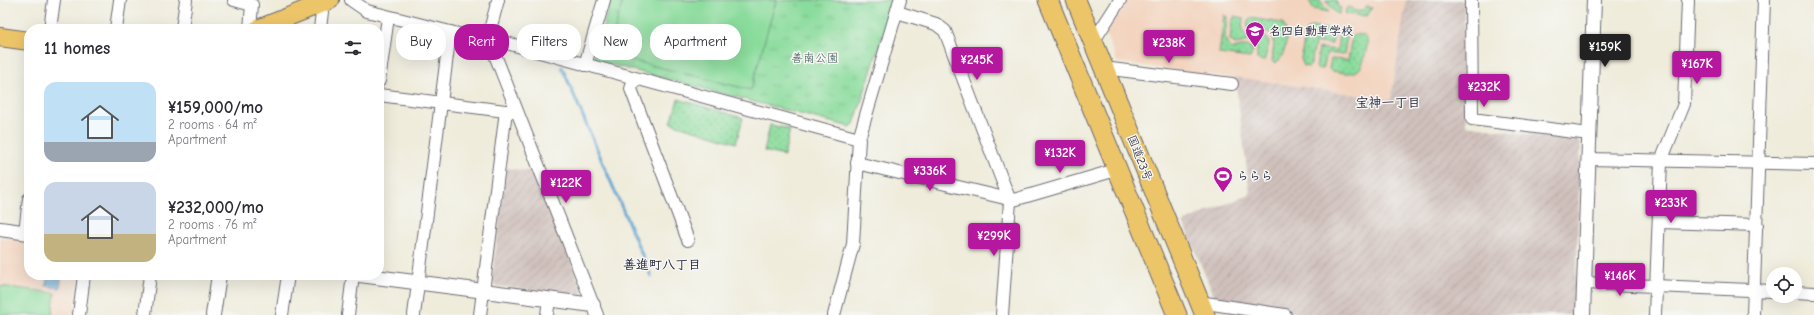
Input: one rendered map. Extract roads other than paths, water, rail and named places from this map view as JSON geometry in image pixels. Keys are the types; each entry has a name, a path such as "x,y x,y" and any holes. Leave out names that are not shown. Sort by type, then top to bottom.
{"highway":[{"path":"1048,0 1176,315"},
{"name":"国道23号","path":"1076,0 1202,309"}],"main road":[{"path":"271,24 327,2"},
{"path":"0,37 24,40"}],"street":[{"path":"51,24 54,0"},
{"path":"117,24 120,0"},
{"path":"183,24 186,0"},
{"path":"234,0 252,5 250,24"},
{"path":"350,0 366,12 454,33"},
{"path":"492,24 498,0"},
{"path":"585,65 604,0"},
{"path":"834,315 853,244 859,139 900,0"},
{"path":"1093,42 1120,0"},
{"path":"1471,0 1472,119 1590,134"},
{"path":"1583,315 1594,0"},
{"path":"1655,315 1661,161 1684,104 1688,0"},
{"path":"1754,315 1764,0"},
{"path":"321,24 327,2"},
{"path":"897,12 936,24 945,31 1010,200 1002,315"},
{"path":"384,45 388,17"},
{"path":"414,315 450,32"},
{"path":"509,44 859,139"},
{"path":"495,60 511,112 595,310"},
{"path":"1103,68 1232,84"},
{"path":"634,78 631,89 688,240"},
{"path":"384,96 511,112"},
{"path":"480,315 511,112"},
{"path":"1589,159 1814,164"},
{"path":"857,162 1010,200 1116,170"},
{"path":"1659,222 1757,225"},
{"path":"0,229 24,233"},
{"path":"384,278 549,299 595,310"},
{"path":"79,315 83,280"},
{"path":"145,315 149,280"},
{"path":"214,315 218,280"},
{"path":"282,315 287,280"},
{"path":"348,315 352,280"},
{"path":"1584,283 1766,291"},
{"path":"1802,292 1814,293"},
{"path":"547,315 549,299"},
{"path":"1202,309 1285,315"}],"water":[{"path":"47,280 61,280 60,288 46,286"}],"waterway":[{"path":"562,67 651,276"}],"place":[{"name":"名四自動車学校","path":"1255,48"},
{"name":"ららら","path":"1223,193"}],"district":[{"name":"宝神一丁目","path":"1388,102"},
{"name":"善進町八丁目","path":"662,264"}],"park label":[{"name":"善南公園","path":"815,58"}]}
